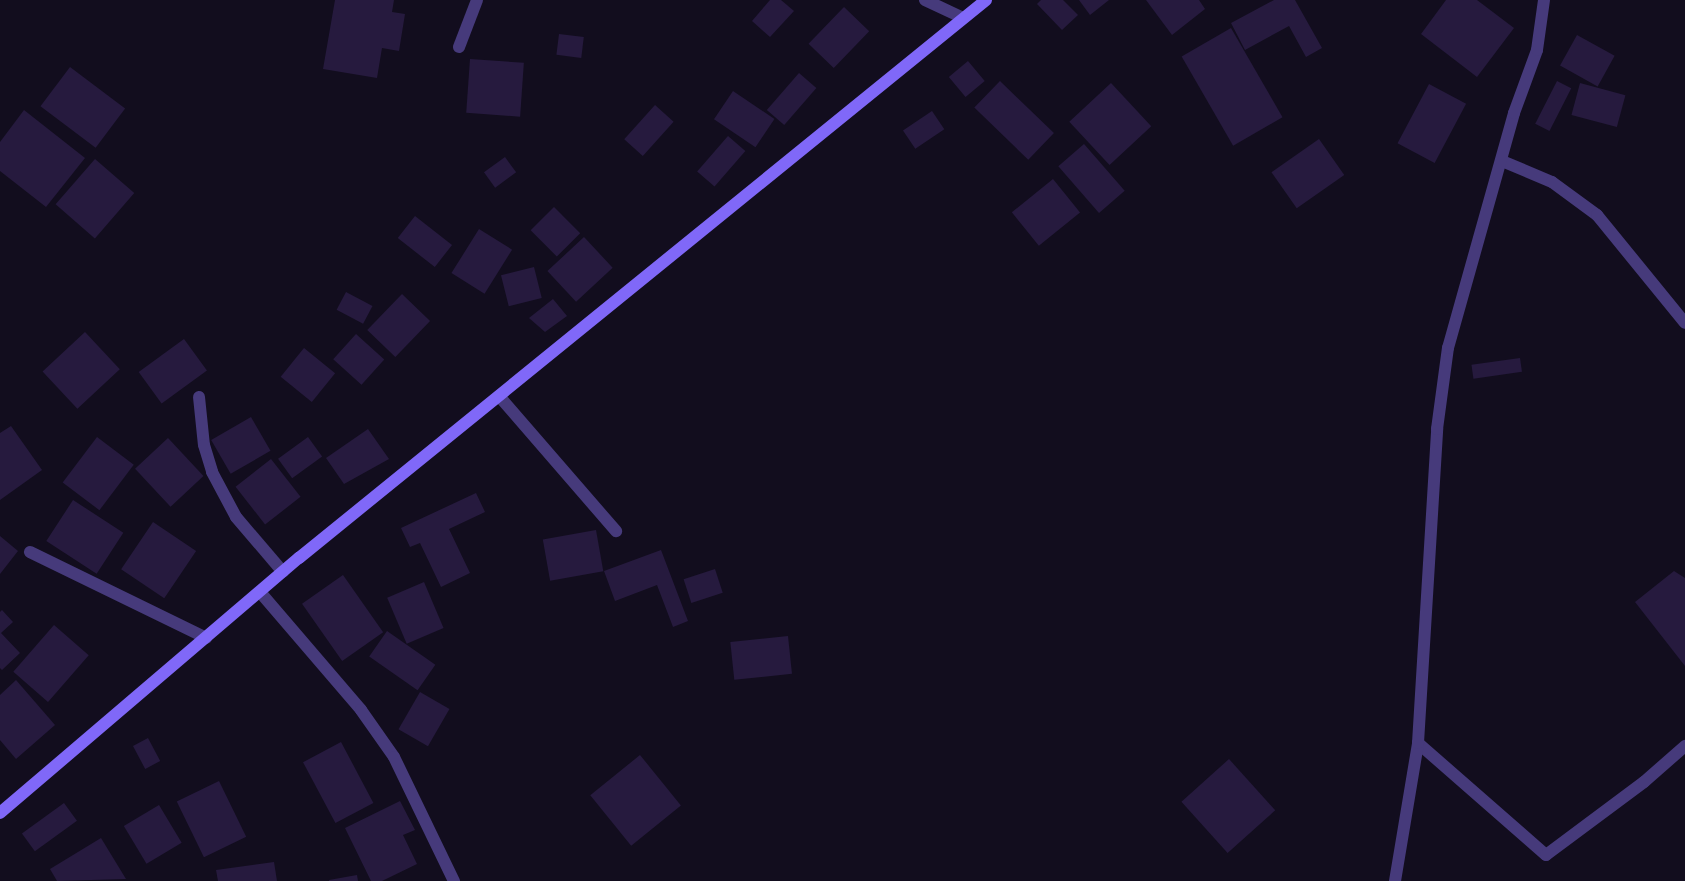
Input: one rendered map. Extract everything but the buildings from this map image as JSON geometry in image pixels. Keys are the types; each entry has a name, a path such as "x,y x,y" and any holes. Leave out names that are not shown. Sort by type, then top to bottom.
{"main road":[{"path":"0,813 283,572 986,0"}],"street":[{"path":"459,47 477,0"},
{"path":"925,0 963,18"},
{"path":"1396,881 1418,743 1437,429 1448,348 1514,113 1537,50 1544,0"},
{"path":"1502,161 1552,182 1597,215 1685,323"},
{"path":"499,396 616,531"},
{"path":"199,397 204,445 212,472 236,517 283,572"},
{"path":"30,552 206,638"},
{"path":"260,592 361,710 394,757 454,881"},
{"path":"1418,743 1546,855 1644,782 1685,746"}]}
